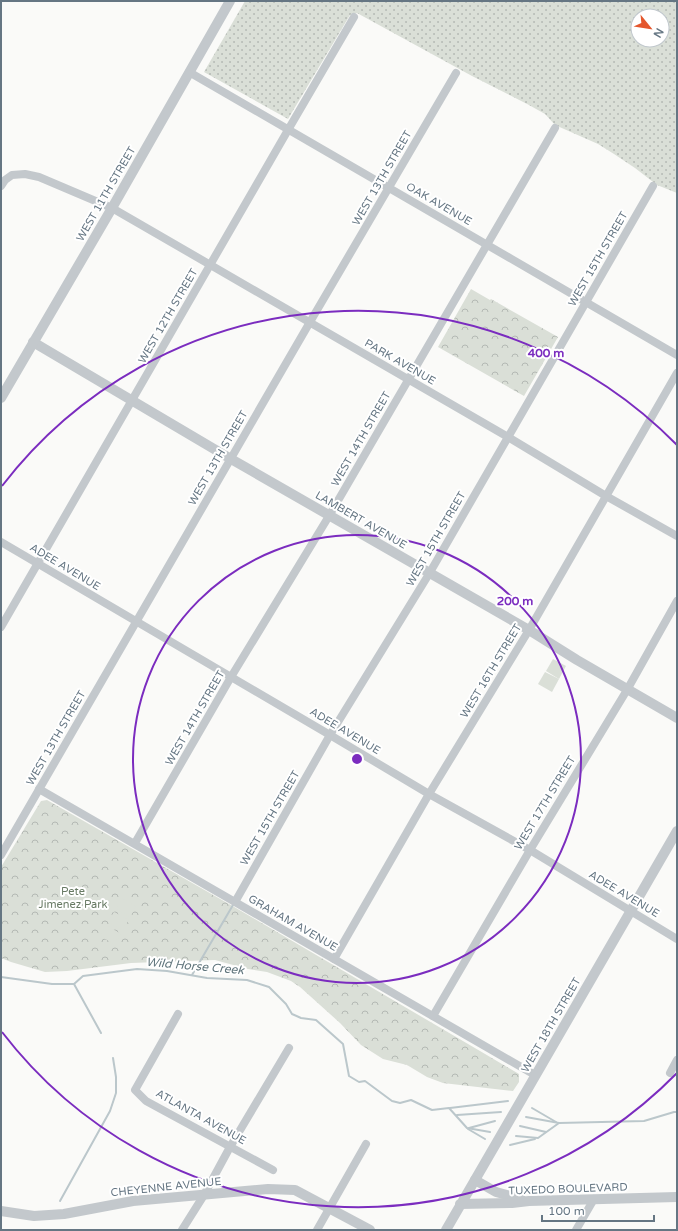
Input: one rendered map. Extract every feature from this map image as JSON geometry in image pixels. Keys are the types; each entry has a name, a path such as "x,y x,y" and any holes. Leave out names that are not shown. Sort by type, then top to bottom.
{"street":[{"name":"WEST 11TH STREET","path":"1,398 112,208 230,1"},
{"name":"WEST 12TH STREET","path":"1,627 354,17"},
{"name":"OAK AVENUE","path":"189,72 677,355"},
{"name":"WEST 13TH STREET","path":"1,855 230,459 456,73"},
{"name":"WEST 14TH STREET","path":"135,843 231,677 329,516 555,128"},
{"name":"PARK AVENUE","path":"1,186 5,180 12,175 25,174 39,177 112,208 677,536"},
{"name":"WEST 15TH STREET","path":"235,902 330,735 429,574 653,186"},
{"name":"LAMBERT AVENUE","path":"33,342 230,459 529,630 627,690 677,718"},
{"name":"WEST 16TH STREET","path":"334,959 429,794 529,630 677,373"},
{"name":"ADEE AVENUE","path":"1,542 429,794 530,850 677,939"},
{"name":"WEST 17TH STREET","path":"433,1016 530,850 627,690 677,601"},
{"name":"GRAHAM AVENUE","path":"39,789 535,1075"},
{"name":"WEST 18TH STREET","path":"446,1230 677,831"},
{"name":"ATLANTA AVENUE","path":"178,1014 135,1090 146,1101 272,1170"},
{"path":"182,1230 204,1195 230,1147 289,1048"},
{"path":"670,1073 677,1060"},
{"path":"317,1230 366,1144"},
{"path":"475,1180 496,1192 529,1201"},
{"name":"CHEYENNE AVENUE","path":"1,1211 34,1216 64,1214 132,1201 268,1189 295,1190 330,1209"},
{"name":"TUXEDO BOULEVARD","path":"460,1204 677,1197"},
{"path":"576,1230 594,1199"},
{"path":"330,1209 370,1230"}],"green space":[{"path":"245,1 677,1 677,193 657,185 635,168 598,144 555,125 545,114 529,105 472,76 357,13 350,15 288,119 204,72"},
{"path":"471,289 558,337 524,396 438,347"},
{"path":"553,659 566,666 559,679 546,671"},
{"path":"545,672 559,679 552,692 538,684"},
{"name":"Pete Jimenez Park","path":"47,800 236,908 519,1074 519,1082 513,1091 443,1083 427,1077 407,1065 383,1059 361,1045 340,1023 300,987 291,981 267,972 248,969 215,960 131,963 67,971 45,972 1,958 1,867 41,801"},
{"path":"122,898 136,907 130,917 116,909"},
{"path":"114,912 129,920 122,930 108,922"},
{"path":"106,925 121,934 114,944 100,936"}],"waterway":[{"path":"192,975 233,905"},
{"name":"Wild Horse Creek","path":"1,977 52,984 74,984 83,976 137,969 167,971 207,978 247,980 269,987 286,1004 292,1014 301,1018 316,1020 343,1044 349,1076 359,1082 365,1081 392,1101 400,1103 411,1100 432,1110 449,1108 467,1128 490,1132"},
{"path":"74,984 101,1033"},
{"path":"60,1201 110,1111 116,1093 116,1077 113,1058"},
{"name":"Wild Horse Creek","path":"450,1108 508,1101"},
{"name":"Wild Horse Creek","path":"532,1108 556,1122"},
{"name":"Wild Horse Creek","path":"457,1115 501,1112"},
{"name":"Wild Horse Creek","path":"516,1136 538,1138 559,1123 644,1121 677,1112"},
{"name":"Wild Horse Creek","path":"526,1117 559,1123"},
{"name":"Wild Horse Creek","path":"469,1128 495,1121"},
{"name":"Wild Horse Creek","path":"520,1126 546,1132"},
{"name":"Wild Horse Creek","path":"468,1129 485,1139"},
{"name":"Wild Horse Creek","path":"510,1145 535,1139"}]}
